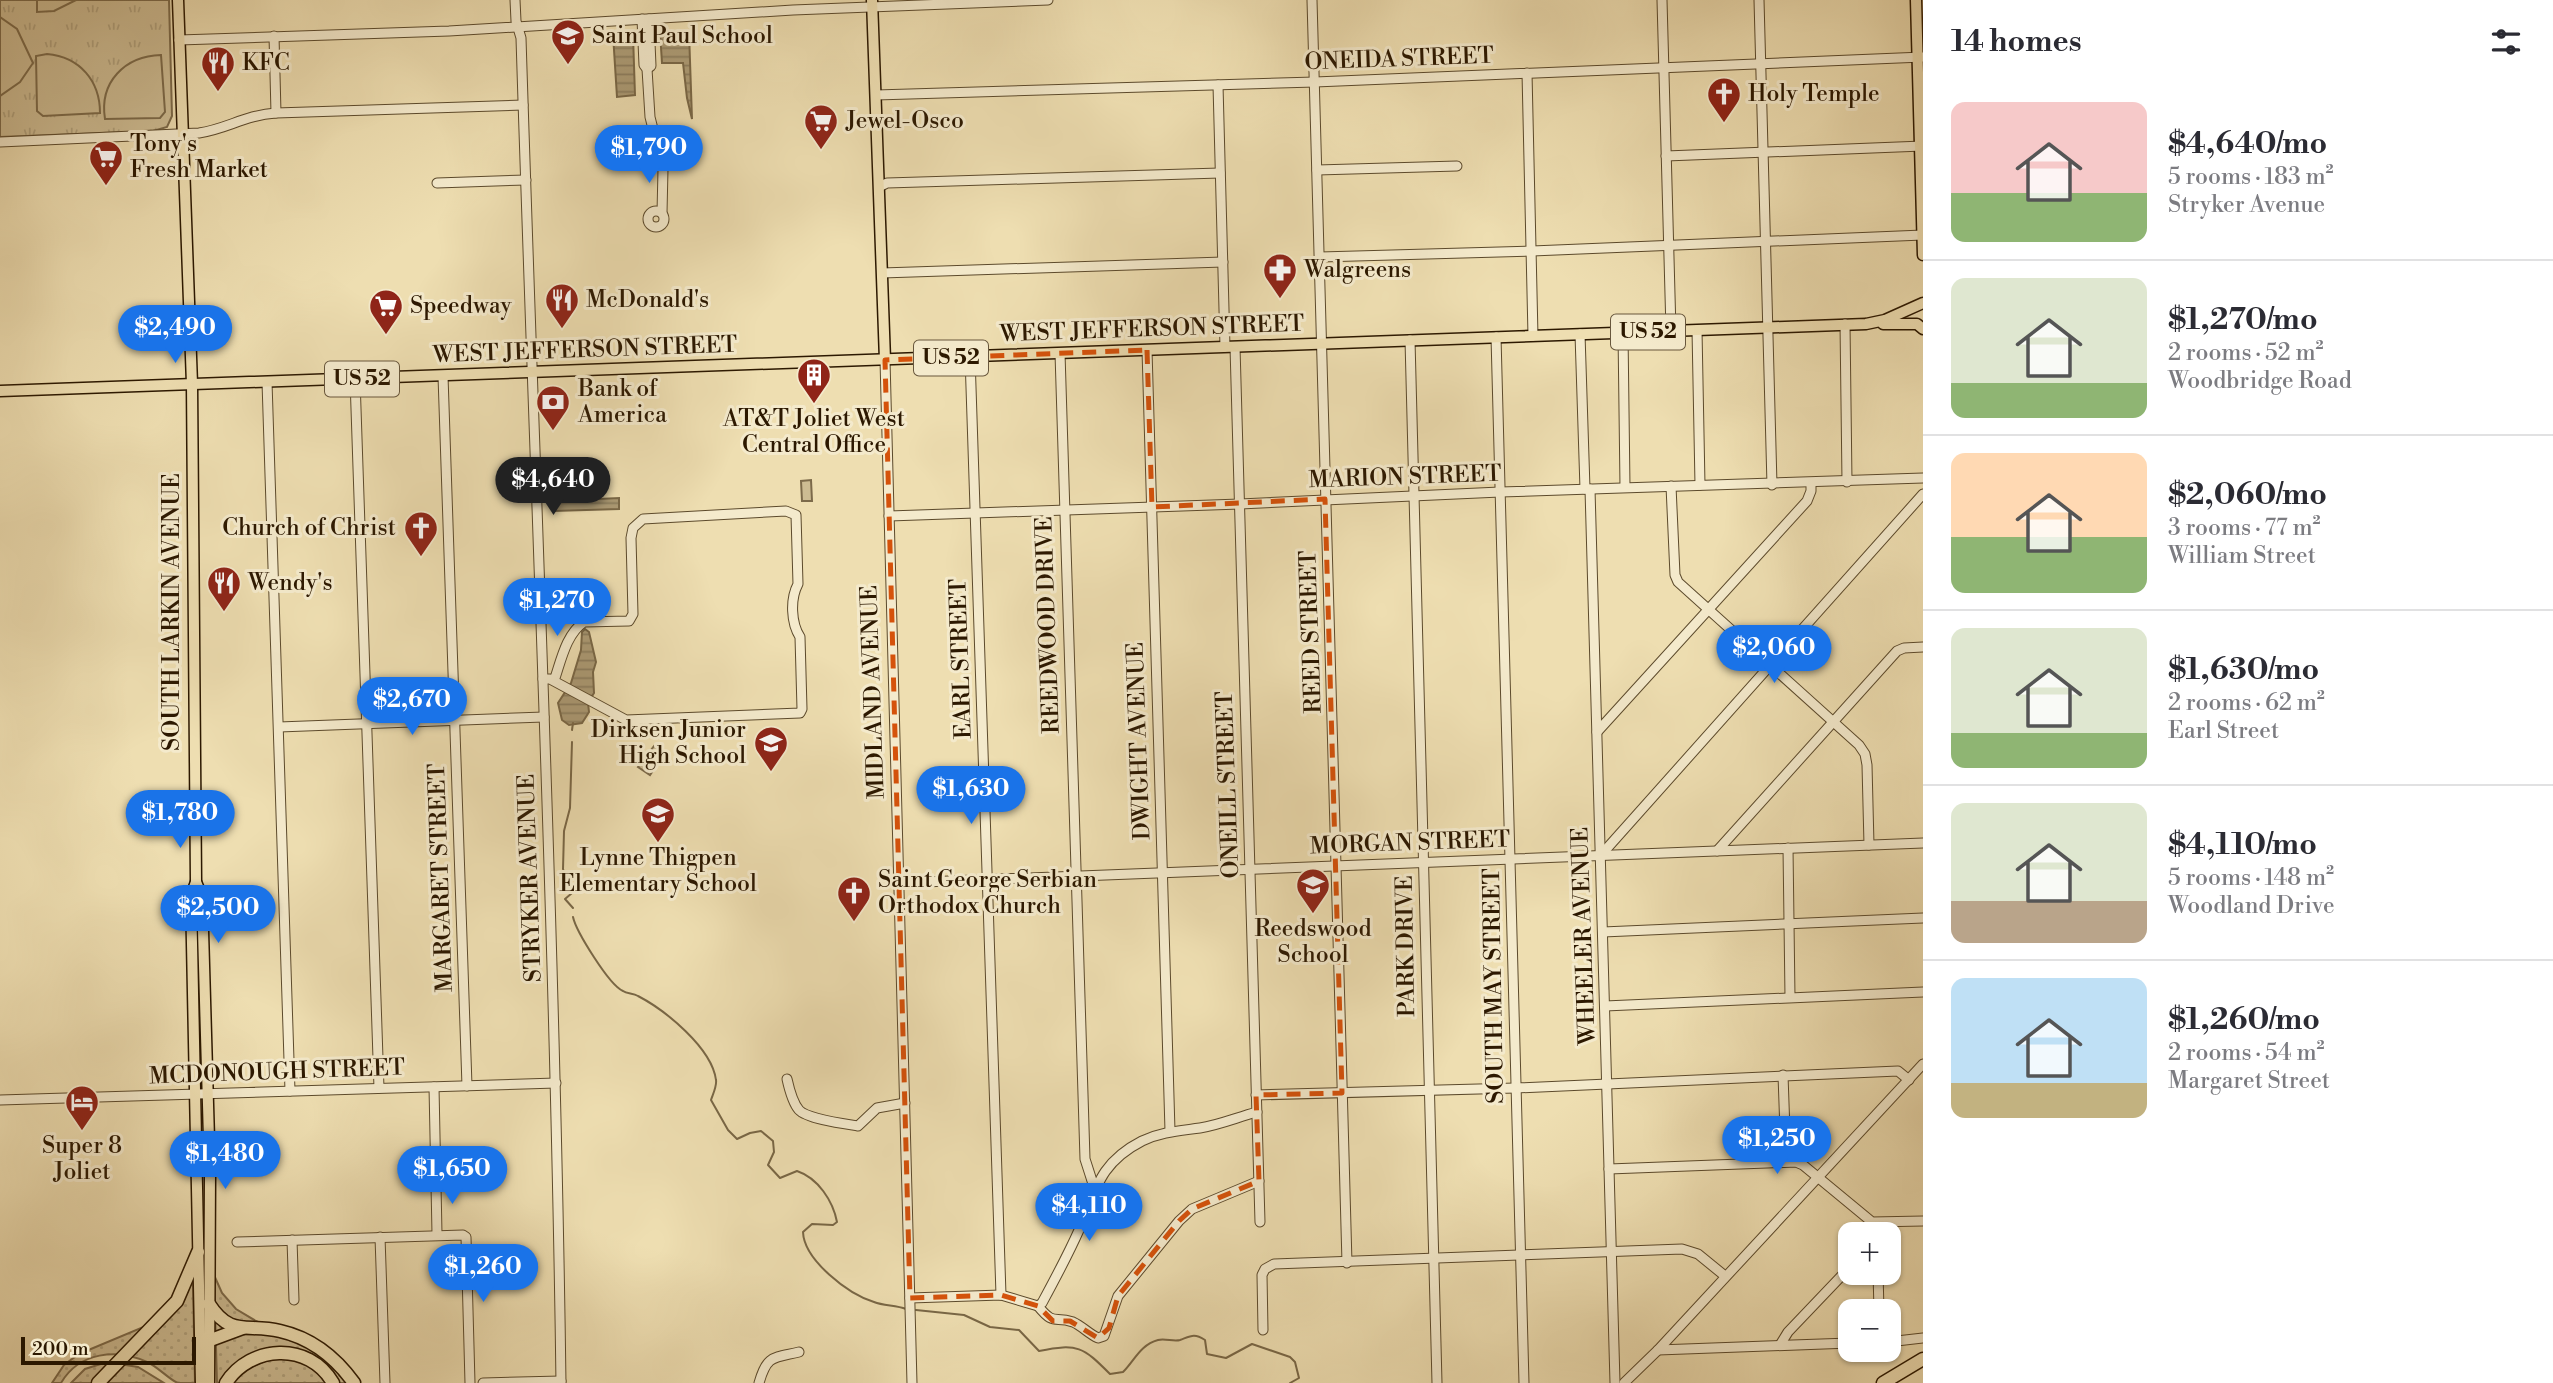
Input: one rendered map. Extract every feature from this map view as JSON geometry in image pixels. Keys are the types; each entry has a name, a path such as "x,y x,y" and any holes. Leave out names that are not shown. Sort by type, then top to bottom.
{"highway":[{"path":"98,1383 177,1301 198,1252"},
{"path":"209,1304 223,1322 244,1328 283,1331 317,1346 335,1360 354,1383"},
{"path":"208,1341 244,1328"},
{"path":"226,1383 238,1368 248,1361 258,1356 282,1352 311,1360 333,1383"},
{"path":"1883,1383 1923,1359"}],"main road":[{"name":"SOUTH LARKIN AVENUE","path":"178,0 192,384 196,882 191,895 201,1383"},
{"path":"1916,0 1920,57 1923,256"},
{"name":"MIDLAND AVENUE","path":"872,3 885,360"},
{"name":"WEST JEFFERSON STREET","path":"0,391 1866,324 1885,320 1923,303"},
{"name":"US 52","path":"1866,324 1917,324 1923,329"},
{"name":"SOUTH LARKIN AVENUE","path":"196,882 202,896 208,1094 209,1383"}],"street":[{"name":"STRYKER AVENUE","path":"515,0 521,38 543,679 556,1083 561,1382"},
{"path":"179,40 517,26 872,3 1048,0"},
{"name":"REED STREET","path":"1312,0 1347,1263"},
{"path":"1662,0 1671,331"},
{"path":"1759,0 1772,485"},
{"path":"646,19 644,65 647,69 650,117 663,169 662,213"},
{"path":"274,36 276,113"},
{"name":"ONEIDA STREET","path":"876,95 1315,82 1920,57"},
{"path":"1527,73 1533,336"},
{"name":"ONEILL STREET","path":"1218,85 1223,262 1240,504 1260,1222"},
{"path":"0,142 183,135 214,130 250,116 276,113 523,105"},
{"path":"1666,156 1922,146"},
{"path":"1317,170 1457,166"},
{"path":"879,187 887,183 1220,173"},
{"path":"437,183 526,180"},
{"path":"1320,257 1923,235"},
{"path":"882,273 1223,262"},
{"path":"1845,324 1847,482"},
{"path":"1697,330 1700,485"},
{"path":"1623,332 1625,487"},
{"name":"WHEELER AVENUE","path":"1580,334 1597,732 1615,1383"},
{"name":"SOUTH MAY STREET","path":"1496,337 1524,1383"},
{"name":"PARK DRIVE","path":"1410,340 1437,1383"},
{"name":"DWIGHT AVENUE","path":"1147,350 1170,1131"},
{"name":"REEDWOOD DRIVE","path":"1060,353 1085,1159 1094,1187"},
{"name":"EARL STREET","path":"970,357 1001,1295"},
{"name":"MIDLAND AVENUE","path":"885,360 912,1383"},
{"name":"MARGARET STREET","path":"443,376 467,1086"},
{"path":"355,379 379,1088"},
{"path":"267,382 290,1091"},
{"name":"MARION STREET","path":"889,516 1923,478"},
{"path":"1597,732 1807,501 1811,483"},
{"path":"1671,486 1675,575 1678,582 1859,745 1865,754 1869,845"},
{"path":"1601,855 1923,494"},
{"path":"543,679 567,687 626,720 800,713 800,637 794,628 793,594 798,584 796,515 786,510 643,519 633,528 631,538 633,614 629,621 584,622 580,625 569,638 554,681"},
{"path":"1717,851 1897,651 1923,647"},
{"path":"279,727 544,717"},
{"name":"MORGAN STREET","path":"899,883 1923,843"},
{"path":"1788,848 1790,997"},
{"path":"1603,932 1923,918"},
{"path":"1605,1006 1923,992"},
{"path":"1624,1383 1658,1350 1923,1065"},
{"path":"1256,1095 1516,1088 1898,1071 1909,1080"},
{"path":"1783,1075 1786,1160"},
{"path":"787,1079 798,1110 805,1115 846,1124 858,1126 877,1108 905,1103"},
{"name":"MCDONOUGH STREET","path":"0,1100 556,1083"},
{"path":"434,1087 438,1234"},
{"path":"1038,1306 1062,1266 1094,1187 1113,1160 1142,1142 1170,1131 1201,1128 1257,1112"},
{"path":"1609,1169 1786,1160 1803,1165 1872,1222"},
{"path":"910,1298 1001,1295 1038,1306 1047,1318 1054,1321 1070,1321 1098,1338 1104,1336 1118,1296 1179,1221 1192,1209 1259,1181"},
{"path":"1900,1222 1923,1221"},
{"path":"237,1242 438,1234 460,1234 466,1237 470,1383"},
{"path":"380,1237 385,1383"},
{"path":"292,1240 294,1300"},
{"path":"1264,1330 1262,1275 1265,1269 1274,1264 1682,1249 1698,1254 1725,1276"},
{"path":"1780,1345 1788,1332 1838,1280"},
{"path":"1901,1341 1923,1338"},
{"path":"1658,1350 1838,1343"},
{"path":"759,1383 764,1365 770,1360 799,1352"},
{"path":"483,1383 561,1382"}],"highlighted area":[{"path":"1147,350 1152,507 1325,499 1342,1093 1256,1095 1259,1181 1192,1209 1179,1221 1118,1296 1109,1328 1098,1338 1070,1321 1053,1321 1038,1306 1001,1295 910,1298 885,360"}],"green space":[{"path":"0,0 169,0 172,116 167,127 153,131 0,137"},
{"path":"37,0 76,0 54,11 37,12"},
{"path":"0,17 17,29 33,63 20,82 0,96"},
{"path":"47,54 69,60 86,73 96,91 100,113 43,116 37,111 36,56"},
{"path":"161,55 165,112 160,118 105,119 106,94 117,74 136,60"},
{"path":"811,480 812,501 802,501 801,481"},
{"path":"654,746 665,753 650,775 638,767"},
{"path":"214,1275 222,1293 236,1309 320,1352 350,1383 337,1383 282,1349 222,1383 217,1383"},
{"path":"193,1284 195,1383 178,1383 147,1362 111,1354 88,1359 69,1373 61,1383 52,1383 64,1365 79,1354 146,1326"},
{"path":"273,1358 303,1363 327,1383 231,1383 243,1370"},
{"path":"107,1362 138,1367 164,1383 71,1383 85,1369"}],"shaded area":[{"path":"660,32 689,32 692,119 683,63 662,63"},
{"path":"613,34 633,35 635,95 617,97"},
{"path":"619,498 619,509 554,511 554,501"},
{"path":"585,629 589,632 596,662 593,672 594,693 588,703 589,712 582,723 569,725 562,720 558,703 571,683 581,650 582,632"}],"waterway":[{"path":"572,730 573,723"},
{"path":"572,742 570,808 564,831 563,869 567,880 574,886 572,893 565,899 573,908"},
{"path":"573,917 594,957 617,987 638,996 673,1020 706,1055 716,1080 711,1100 728,1130 737,1139 761,1131 773,1141 774,1152 768,1165 780,1178 797,1171 812,1179 823,1191 837,1222 833,1225 812,1224 803,1232 805,1243 819,1264 852,1292 878,1303 906,1309"},
{"path":"916,1310 964,1315 990,1327 1019,1330 1039,1351 1063,1347 1079,1349 1110,1374 1123,1372 1142,1349 1158,1340 1198,1336 1205,1340 1207,1354 1226,1358 1252,1344 1290,1357 1295,1362 1299,1378 1290,1383"}],"place":[{"name":"Saint Paul School","path":"568,66"},
{"name":"KFC","path":"218,93"},
{"name":"Holy Temple","path":"1724,124"},
{"name":"Jewel-Osco","path":"821,151"},
{"name":"Tony's Fresh Market","path":"106,187"},
{"name":"Walgreens","path":"1280,300"},
{"name":"McDonald's","path":"562,330"},
{"name":"Speedway","path":"386,336"},
{"name":"AT&T Joliet West Central Office","path":"814,405"},
{"name":"Bank of America","path":"553,432"},
{"name":"Church of Christ","path":"421,558"},
{"name":"Wendy's","path":"224,613"},
{"name":"Dirksen Junior High School","path":"771,773"},
{"name":"Lynne Thigpen Elementary School","path":"658,844"},
{"name":"Reedswood School","path":"1313,915"},
{"name":"Saint George Serbian Orthodox Church","path":"854,923"},
{"name":"Super 8 Joliet","path":"82,1132"}]}
